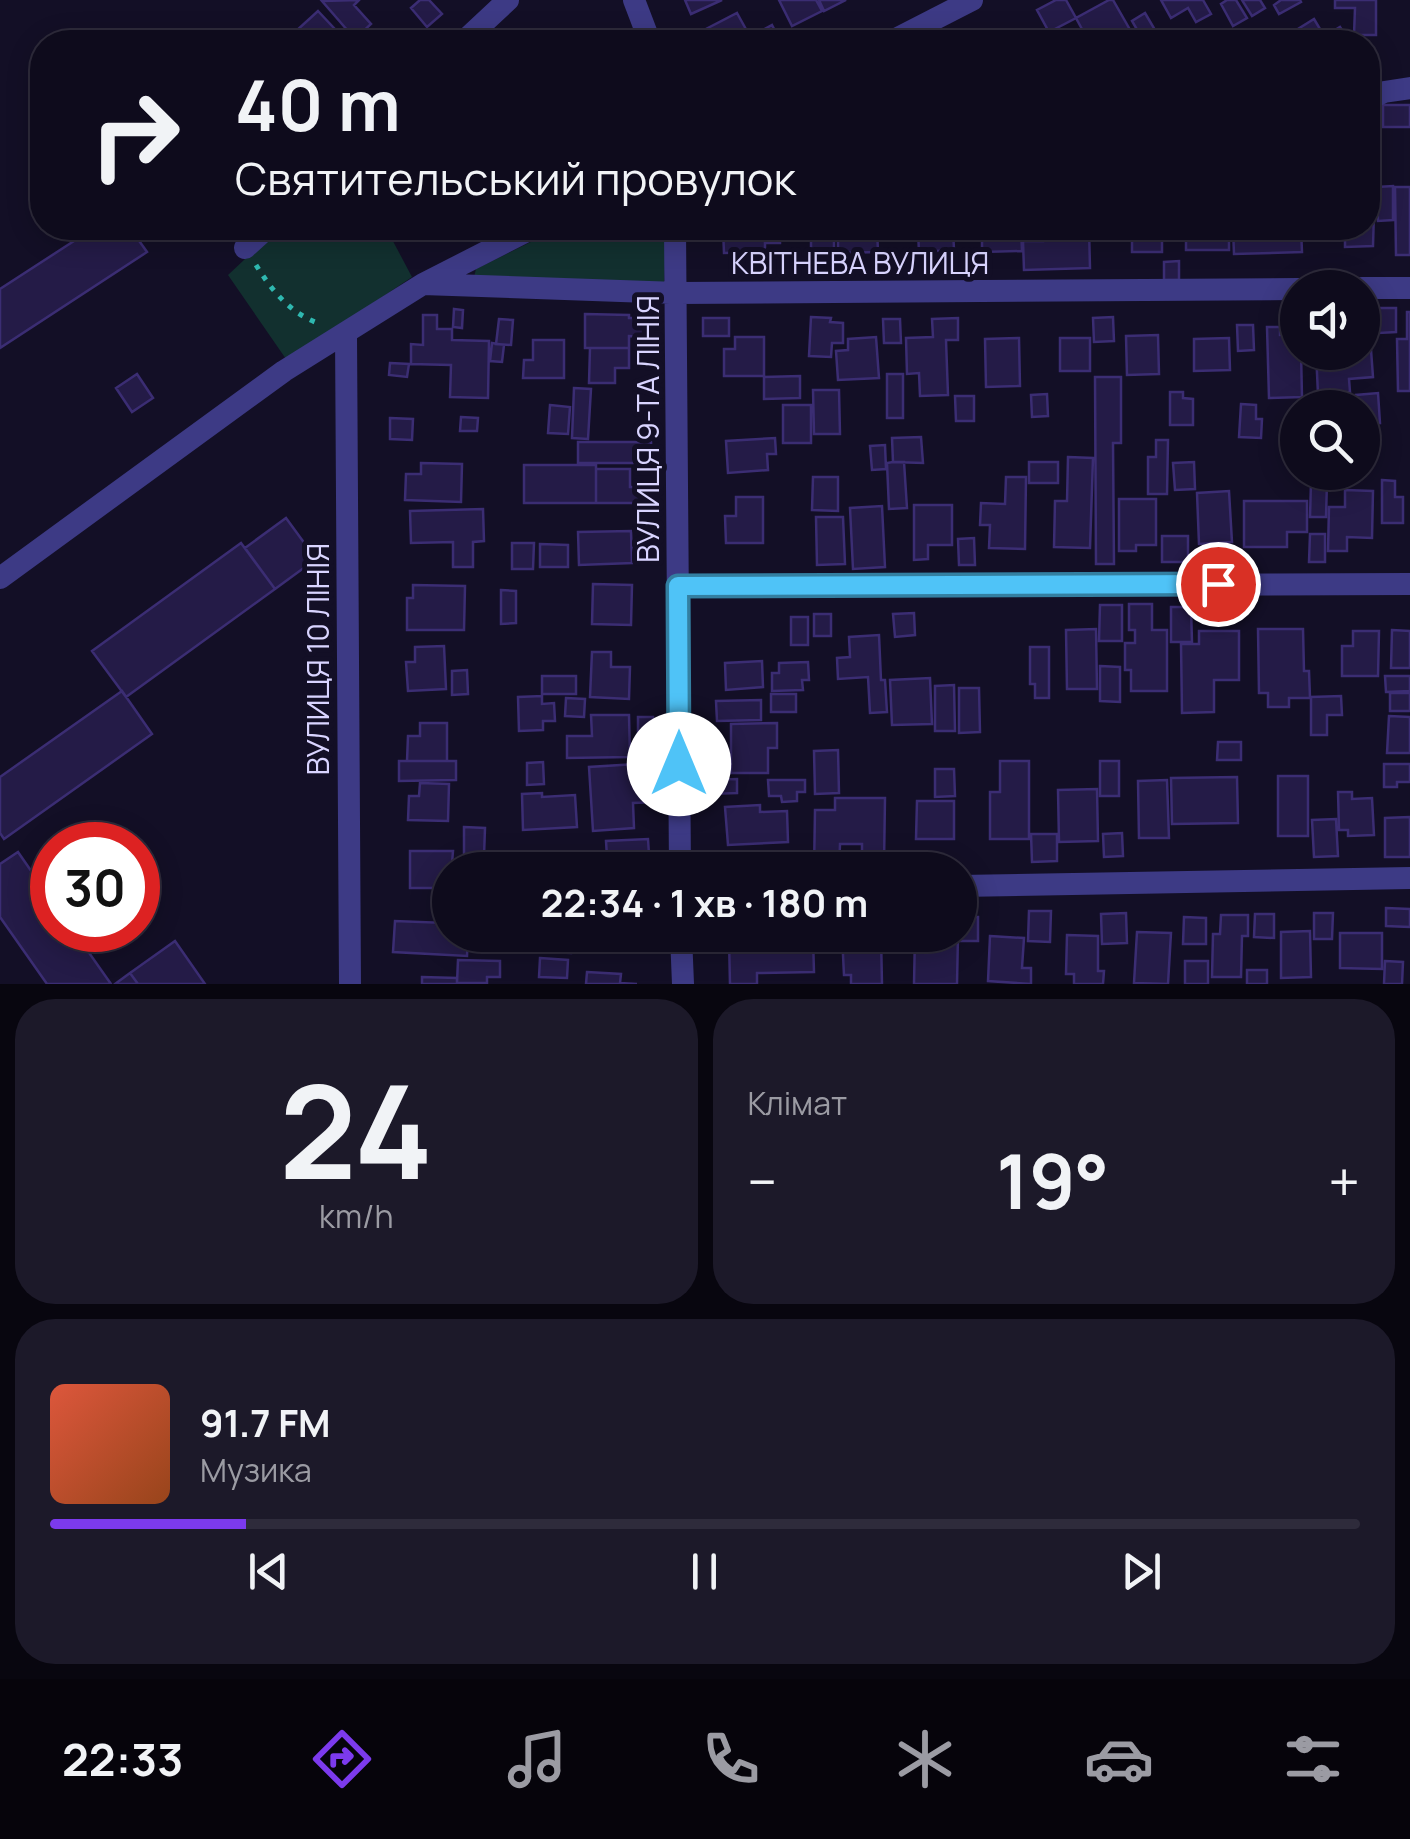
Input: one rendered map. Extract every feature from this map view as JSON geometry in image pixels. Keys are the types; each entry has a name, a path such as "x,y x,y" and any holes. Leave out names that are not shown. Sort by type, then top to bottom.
{"street":[{"path":"476,30 508,0"},
{"path":"634,0 645,30"},
{"path":"913,30 972,0"},
{"path":"1380,94 1410,88"},
{"path":"245,248 253,240"},
{"path":"0,578 284,372 424,284 509,240"},
{"name":"ВУЛИЦЯ 9-ТА ЛІНІЯ","path":"675,240 680,852"},
{"name":"КВІТНЕВА ВУЛИЦЯ","path":"424,284 677,293 1280,288"},
{"path":"1380,288 1410,288"},
{"name":"ВУЛИЦЯ 10 ЛІНІЯ","path":"346,334 350,984"},
{"path":"678,586 1410,584"},
{"path":"977,886 1410,878"},
{"path":"682,952 683,984"}],"path":[{"path":"245,248 273,292 303,317 346,334"}],"green space":[{"path":"265,240 392,240 412,277 286,359 228,275"},
{"path":"535,240 666,240 664,285 474,277 476,269"}],"building":[{"path":"359,0 354,5 371,24 365,30 347,30 322,1"},
{"path":"420,0 429,0 442,14 427,27 411,8"},
{"path":"685,0 722,0 691,14"},
{"path":"779,0 816,0 822,11 792,26"},
{"path":"819,0 846,0 824,11"},
{"path":"1056,0 1066,0 1076,18 1048,30 1037,10"},
{"path":"1113,0 1130,30 1082,30 1076,18"},
{"path":"1161,0 1203,0 1211,14 1196,22 1188,8 1171,18"},
{"path":"1236,0 1247,18 1233,26 1221,4"},
{"path":"1242,0 1260,0 1265,8 1252,16"},
{"path":"1281,0 1301,2 1279,14 1274,5"},
{"path":"1335,0 1376,0 1376,30 1354,30 1355,8 1335,8"},
{"path":"318,11 336,30 297,30"},
{"path":"737,13 746,30 707,30"},
{"path":"1145,13 1155,30 1137,30 1132,21"},
{"path":"1314,19 1321,30 1296,30"},
{"path":"1383,105 1410,105 1410,127 1383,127"},
{"path":"1393,186 1393,220 1380,221 1380,187"},
{"path":"1395,187 1410,187 1410,255 1396,255"},
{"path":"76,240 138,240 147,252 0,348 0,289"},
{"path":"723,240 780,240 765,243 765,252 724,253"},
{"path":"811,240 834,240 834,271 811,271"},
{"path":"838,240 878,240 878,252 838,253"},
{"path":"918,240 954,240 954,250 919,252"},
{"path":"982,240 1022,240 1022,251 982,252"},
{"path":"1089,240 1090,268 1024,270 1023,241"},
{"path":"1132,240 1162,240 1162,252 1132,252"},
{"path":"1186,240 1229,240 1229,250 1186,250"},
{"path":"1233,240 1302,240 1302,252 1234,254"},
{"path":"1345,240 1373,240 1373,246 1345,247"},
{"path":"1179,261 1179,280 1164,280 1164,262"},
{"path":"1380,308 1396,308 1396,332 1380,333"},
{"path":"454,309 463,310 462,328 453,327"},
{"path":"1407,312 1410,391 1398,391 1397,339 1407,339"},
{"path":"585,314 651,318 651,337 629,336 629,348 585,348"},
{"path":"423,315 437,315 437,329 452,329 452,340 489,341 488,398 450,397 451,365 411,364 411,344 423,345"},
{"path":"811,317 843,323 843,343 832,343 831,357 809,356"},
{"path":"1113,317 1114,341 1094,342 1093,318"},
{"path":"703,318 729,318 729,336 703,336"},
{"path":"958,318 958,340 946,340 948,395 920,396 919,373 907,374 906,338 933,337 932,319"},
{"path":"499,319 513,320 511,345 496,344"},
{"path":"883,319 900,319 901,343 884,343"},
{"path":"1237,325 1253,325 1254,350 1238,351"},
{"path":"1267,327 1280,327 1280,370 1301,370 1302,390 1280,390 1280,398 1269,398"},
{"path":"1158,335 1159,374 1127,375 1126,336"},
{"path":"735,337 764,337 764,376 724,376 724,349 735,349"},
{"path":"876,337 879,378 838,380 836,351 848,350 848,339"},
{"path":"1019,338 1020,386 986,387 985,339"},
{"path":"1060,338 1090,338 1090,371 1060,371"},
{"path":"1229,338 1230,370 1194,371 1194,339"},
{"path":"533,340 564,340 564,378 523,378 524,360 533,360"},
{"path":"492,343 504,345 502,362 490,361"},
{"path":"590,348 629,348 629,368 615,368 615,383 589,383"},
{"path":"390,363 409,364 407,377 389,375"},
{"path":"1317,370 1372,370 1373,377 1349,379 1350,390 1318,390"},
{"path":"137,374 153,398 132,412 116,388"},
{"path":"887,374 903,374 903,418 887,418"},
{"path":"800,376 800,398 764,399 764,377"},
{"path":"1095,377 1121,377 1121,443 1113,443 1114,564 1096,564"},
{"path":"574,388 591,389 588,439 572,438"},
{"path":"813,390 839,390 840,434 814,434"},
{"path":"1170,392 1183,392 1183,398 1193,399 1193,425 1170,425"},
{"path":"1047,394 1048,416 1032,417 1031,395"},
{"path":"955,396 974,396 974,421 956,421"},
{"path":"1241,404 1256,405 1256,419 1262,419 1261,438 1239,437"},
{"path":"550,405 570,407 568,434 548,433"},
{"path":"783,405 811,405 811,443 783,443"},
{"path":"461,417 478,418 477,431 460,431"},
{"path":"390,418 413,419 412,440 390,439"},
{"path":"921,437 923,463 893,462 892,438"},
{"path":"775,438 776,454 767,454 768,470 728,473 726,441"},
{"path":"1156,440 1168,440 1167,494 1148,494 1148,457 1156,457"},
{"path":"578,442 651,442 652,463 578,463"},
{"path":"885,445 886,469 872,470 870,446"},
{"path":"1068,457 1093,458 1090,548 1054,547 1055,501 1067,501"},
{"path":"904,462 907,508 889,509 887,463"},
{"path":"1029,462 1058,462 1058,483 1029,483"},
{"path":"1194,462 1195,489 1175,490 1173,463"},
{"path":"421,463 462,464 461,502 405,500 406,474 421,474"},
{"path":"524,465 596,465 596,503 524,503"},
{"path":"596,469 630,469 630,487 646,487 645,503 596,503"},
{"path":"813,477 838,477 838,511 812,510"},
{"path":"1006,477 1026,477 1025,549 989,548 990,525 980,525 981,503 1005,504"},
{"path":"1382,480 1395,481 1395,497 1403,497 1403,523 1382,523"},
{"path":"1311,490 1327,490 1326,517 1310,517"},
{"path":"1345,490 1373,491 1372,538 1347,537 1347,551 1328,551 1329,507 1345,507"},
{"path":"1229,491 1232,542 1199,544 1197,493"},
{"path":"736,497 763,497 763,543 726,543 725,516 736,516"},
{"path":"1119,499 1156,499 1156,545 1136,545 1136,551 1119,551"},
{"path":"1244,501 1307,501 1307,532 1287,532 1287,547 1244,547"},
{"path":"914,505 952,505 952,545 928,545 928,559 914,560"},
{"path":"882,506 885,567 853,569 850,508"},
{"path":"483,509 484,541 473,542 473,567 453,567 453,542 411,543 410,511"},
{"path":"816,517 843,517 845,564 817,565"},
{"path":"286,518 316,559 275,589 245,548"},
{"path":"631,531 632,563 579,565 578,532"},
{"path":"1310,534 1325,534 1325,562 1309,562"},
{"path":"1162,536 1188,536 1188,562 1162,562"},
{"path":"974,538 975,565 959,565 958,539"},
{"path":"241,543 275,589 126,697 92,651"},
{"path":"512,543 534,543 533,569 512,569"},
{"path":"540,544 568,545 568,567 540,567"},
{"path":"593,584 632,585 631,625 592,624"},
{"path":"413,585 465,586 464,630 407,630 407,598 413,598"},
{"path":"501,590 516,591 516,623 501,624"},
{"path":"1129,604 1152,604 1152,630 1167,630 1167,691 1131,691 1131,670 1125,670 1125,643 1135,643 1135,630 1129,630"},
{"path":"1100,605 1122,605 1122,641 1099,641"},
{"path":"1171,607 1191,607 1192,642 1171,642"},
{"path":"914,613 915,635 895,637 893,614"},
{"path":"814,614 831,614 831,636 814,636"},
{"path":"791,617 808,617 808,645 791,645"},
{"path":"1096,629 1097,689 1067,689 1066,630"},
{"path":"1258,629 1303,629 1304,671 1309,671 1310,698 1289,698 1289,707 1268,707 1268,693 1259,693"},
{"path":"1392,630 1410,631 1410,668 1391,668"},
{"path":"1199,631 1239,631 1239,680 1214,680 1214,712 1182,713 1181,644 1199,644"},
{"path":"1353,631 1379,631 1378,676 1342,676 1342,646 1353,646"},
{"path":"879,635 887,712 870,713 868,677 838,679 837,658 850,657 849,637"},
{"path":"444,646 446,689 408,691 406,662 415,662 415,647"},
{"path":"1030,647 1049,647 1049,698 1035,698 1035,684 1030,684"},
{"path":"592,652 611,652 611,667 630,667 629,699 590,697"},
{"path":"762,661 763,687 726,690 725,663"},
{"path":"808,662 809,680 802,680 803,690 772,691 772,673 779,673 779,663"},
{"path":"1100,666 1120,667 1120,702 1100,701"},
{"path":"467,670 468,694 452,695 452,671"},
{"path":"542,676 576,676 576,694 542,694"},
{"path":"1385,676 1410,676 1410,691 1386,692"},
{"path":"930,678 932,724 892,725 890,680"},
{"path":"954,685 955,731 935,731 935,686"},
{"path":"959,688 979,688 980,732 959,733"},
{"path":"122,691 152,734 4,839 0,833 0,777"},
{"path":"1390,693 1410,693 1410,711 1390,711"},
{"path":"771,694 796,694 796,712 771,712"},
{"path":"542,696 542,704 554,703 555,721 543,721 543,730 519,731 518,697"},
{"path":"1341,696 1342,715 1327,715 1327,735 1311,735 1311,697"},
{"path":"566,698 585,699 584,717 565,716"},
{"path":"761,700 761,720 717,721 716,701"},
{"path":"591,715 629,715 630,757 567,758 567,736 592,736"},
{"path":"1389,716 1410,717 1410,753 1387,753"},
{"path":"638,717 653,717 654,748 638,748"},
{"path":"420,723 447,723 447,761 407,761 408,736 420,736"},
{"path":"777,723 777,748 768,748 768,773 731,773 731,724"},
{"path":"1218,742 1241,742 1241,760 1217,760"},
{"path":"838,750 839,793 815,794 814,751"},
{"path":"399,761 456,761 456,780 399,781"},
{"path":"1000,761 1029,761 1029,839 990,839 990,792 1000,792"},
{"path":"1100,761 1119,761 1119,796 1100,796"},
{"path":"543,762 544,784 527,785 527,763"},
{"path":"653,763 656,802 633,803 634,828 593,831 589,767"},
{"path":"1384,764 1410,764 1410,782 1384,787"},
{"path":"935,769 954,769 955,796 935,797"},
{"path":"1278,776 1308,776 1308,836 1278,836"},
{"path":"1237,777 1238,823 1172,824 1171,778"},
{"path":"737,779 737,793 708,794 707,780"},
{"path":"768,780 805,780 805,792 797,792 797,801 782,802 781,796 769,796"},
{"path":"1167,780 1169,838 1139,838 1138,781"},
{"path":"420,783 449,784 448,821 408,820 409,796 419,796"},
{"path":"1097,789 1098,841 1059,842 1058,790"},
{"path":"1338,792 1352,792 1352,799 1372,798 1374,835 1348,836 1348,830 1339,830"},
{"path":"542,793 542,797 575,795 577,827 523,830 522,794"},
{"path":"835,798 885,798 884,852 862,852 862,844 840,844 840,852 814,852 815,810 835,810"},
{"path":"917,801 954,801 954,839 916,839"},
{"path":"760,805 760,812 787,811 788,842 728,845 725,807"},
{"path":"1410,817 1410,857 1385,857 1385,818"},
{"path":"1336,819 1338,856 1314,857 1312,820"},
{"path":"464,827 485,828 484,852 464,852"},
{"path":"1122,833 1123,856 1104,857 1103,834"},
{"path":"1031,834 1057,834 1057,861 1032,862"},
{"path":"648,839 649,852 607,852 606,841"},
{"path":"410,851 453,851 432,852 432,888 410,888"},
{"path":"18,852 30,869 30,952 88,952 111,984 47,984 0,917 0,864"},
{"path":"1386,908 1410,909 1410,927 1386,926"},
{"path":"1029,911 1051,911 1050,942 1028,941"},
{"path":"1126,913 1127,943 1102,944 1101,914"},
{"path":"1314,913 1333,913 1332,939 1314,939"},
{"path":"1255,914 1274,914 1274,938 1254,937"},
{"path":"1221,915 1248,915 1248,936 1242,936 1241,977 1212,977 1213,934 1220,934"},
{"path":"1184,917 1206,918 1206,944 1183,944"},
{"path":"395,921 432,922 432,952 467,952 467,956 393,952"},
{"path":"1310,931 1311,977 1281,978 1281,932"},
{"path":"1137,932 1171,933 1168,984 1134,983"},
{"path":"1340,933 1382,933 1382,969 1340,968"},
{"path":"1067,935 1098,936 1098,971 1104,971 1103,984 1074,984 1074,974 1066,974"},
{"path":"990,936 1024,938 1022,968 1031,968 1031,984 988,981"},
{"path":"175,941 205,984 138,984 130,973"},
{"path":"729,952 813,952 814,972 757,973 757,984 730,984"},
{"path":"843,952 881,952 882,984 851,984 851,975 844,975"},
{"path":"915,952 958,952 957,984 914,984"},
{"path":"540,958 568,960 567,978 539,977"},
{"path":"458,960 500,961 500,977 487,977 487,983 457,983"},
{"path":"1185,961 1208,961 1208,984 1185,984"},
{"path":"1385,961 1403,962 1402,984 1384,984"},
{"path":"1247,970 1267,970 1267,984 1247,984"},
{"path":"587,972 621,974 620,983 637,984 586,984"},
{"path":"130,973 138,984 115,984"},
{"path":"422,977 457,978 457,983 469,984 422,984"}],"route":[{"path":"679,764 678,586 1218,584"}]}
